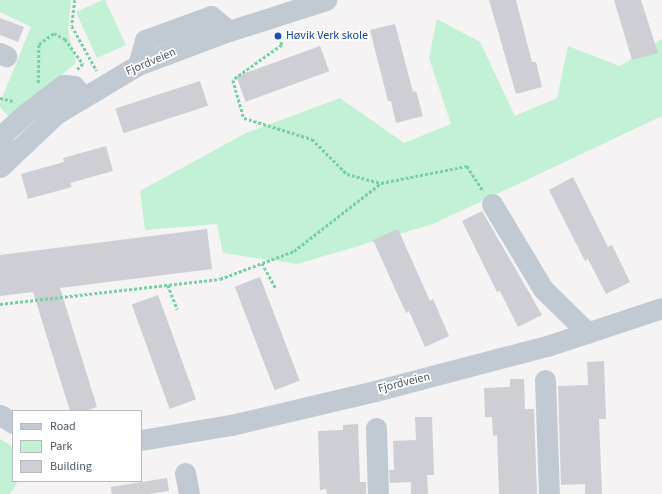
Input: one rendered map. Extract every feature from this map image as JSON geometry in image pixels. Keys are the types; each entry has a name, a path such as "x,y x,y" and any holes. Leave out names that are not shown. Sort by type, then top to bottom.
{"street":[{"name":"Fjordveien","path":"2,165 51,118 92,90 138,65 229,31 326,0"},
{"path":"492,204 543,289 588,333"},
{"name":"Fjordveien","path":"142,440 231,425 375,391 547,346 662,308"},
{"path":"545,380 549,494"},
{"path":"0,415 12,422"},
{"path":"376,428 378,494"},
{"path":"185,472 189,494"}],"path":[{"path":"75,0 72,26 92,90"},
{"path":"274,16 282,45 233,80 244,118 312,139 347,174 381,183 467,166 492,204"},
{"path":"33,89 38,85 39,44 54,34 66,39 83,64 74,74 92,90"},
{"path":"0,98 17,101"},
{"path":"0,304 220,279 294,250 381,183"},
{"path":"262,263 276,288"},
{"path":"168,285 177,308"}],"green space":[{"path":"0,0 71,0 68,31 76,63 10,118 0,107 0,103 31,27 0,12"},
{"path":"105,0 126,45 97,58 76,12"},
{"path":"437,19 480,42 515,116 557,98 568,46 620,66 662,39 662,116 433,224 297,264 223,253 217,224 145,230 140,191 246,133 340,98 404,143 451,124 429,58"},
{"path":"0,439 12,446 12,482 17,482 10,494 0,494"}],"building":[{"path":"489,0 516,0 532,62 536,62 542,87 516,94"},
{"path":"614,0 641,0 658,53 632,60"},
{"path":"0,18 24,27 18,42 0,35"},
{"path":"395,24 413,92 416,91 423,116 396,123 391,101 388,101 370,30"},
{"path":"320,46 329,71 246,102 236,76"},
{"path":"200,81 208,106 123,133 115,109"},
{"path":"106,146 113,171 70,183 72,187 28,199 21,174 64,162 63,158"},
{"path":"573,177 608,247 612,245 630,282 606,294 588,259 585,261 549,190"},
{"path":"482,211 542,315 518,327 500,291 497,292 462,221"},
{"path":"207,229 212,269 60,288 97,407 88,410 70,410 33,292 0,296 0,255"},
{"path":"398,229 430,301 433,299 449,336 425,347 409,311 406,313 373,240"},
{"path":"260,277 300,381 275,390 235,287"},
{"path":"158,295 196,399 170,409 132,305"},
{"path":"604,361 606,419 599,419 602,494 585,494 585,484 561,485 558,386 588,385 587,362"},
{"path":"510,379 524,379 525,409 534,409 537,494 499,494 497,435 493,436 492,417 485,417 484,388 510,387"},
{"path":"415,417 432,417 434,475 427,475 428,494 411,494 411,482 390,483 389,470 394,470 393,441 416,440"},
{"path":"358,424 360,482 366,482 366,494 327,494 326,489 320,490 318,431 343,430 343,425"},
{"path":"167,478 169,491 149,494 112,494 111,487"}],"place":[{"name":"Høvik Verk skole","path":"278,36"}]}
